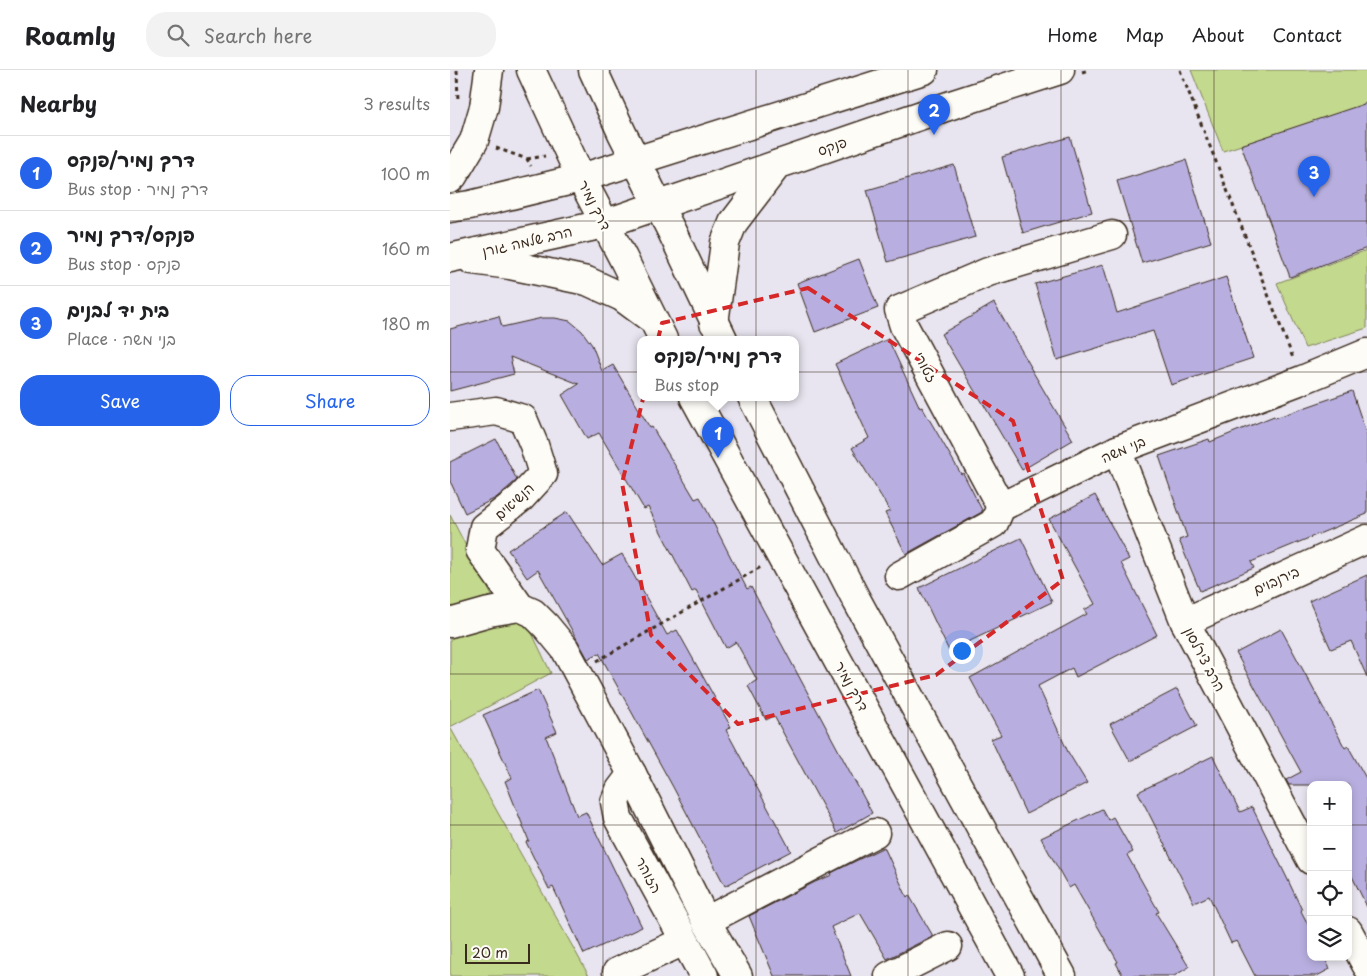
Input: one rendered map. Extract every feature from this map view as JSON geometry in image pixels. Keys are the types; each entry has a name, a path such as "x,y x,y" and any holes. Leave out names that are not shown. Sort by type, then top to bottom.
{"main road":[{"path":"450,179 474,141 484,107 489,70"},
{"name":"דרך נמיר","path":"531,70 581,178 658,329"},
{"path":"593,70 718,331"},
{"path":"450,208 479,203 581,178 924,70"},
{"name":"פנקס","path":"604,224 1060,70"},
{"path":"718,331 726,243 733,223 778,164"},
{"name":"הרב שלמה גורן","path":"452,258 604,224"},
{"name":"זטורי","path":"1000,507 904,326 899,310 988,272 1112,235"},
{"path":"452,258 510,265 586,281 622,297 658,329"},
{"name":"בני משה","path":"1000,507 1117,450 1302,380 1367,353"},
{"name":"דרך נמיר","path":"696,401 1010,976"},
{"path":"754,401 856,599 1062,976"},
{"name":"הנשיאים","path":"450,417 496,411 523,419 534,444 543,474 521,498 484,527 480,550 520,607"},
{"name":"הרב צירלסון","path":"1117,450 1185,622 1307,852"},
{"path":"899,576 994,523 1000,507"},
{"name":"בירנבוים","path":"1185,622 1367,539"},
{"path":"450,623 489,612 520,607 533,613 565,649 632,774 706,921 738,976"},
{"name":"הזוהר","path":"632,774 620,790 615,802 618,818 704,976"},
{"path":"706,921 875,834"},
{"path":"1352,938 1367,966"},
{"path":"617,972 684,941"},
{"path":"888,976 948,946"}],"path":[{"path":"456,70 458,103"},
{"path":"1180,70 1302,380"},
{"path":"577,672 781,556"}],"highlighted area":[{"path":"808,288 1013,421 1063,580 936,675 738,724 651,635 622,483 662,323"}],"green space":[{"path":"1191,70 1367,70 1367,104 1223,151"},
{"path":"1367,250 1367,328 1305,348 1277,283"},
{"path":"450,515 492,596 450,608"},
{"path":"512,619 521,621 530,629 551,673 450,727 450,635"},
{"path":"450,727 589,976 450,976"}],"building":[{"path":"1367,103 1367,248 1290,277 1241,145"},
{"path":"1070,137 1092,212 1023,233 1002,157"},
{"path":"1186,160 1211,242 1142,263 1117,181"},
{"path":"954,165 975,237 888,262 867,190"},
{"path":"859,259 878,308 815,332 797,283"},
{"path":"1103,265 1117,313 1226,277 1253,358 1171,385 1153,331 1057,360 1035,284"},
{"path":"994,303 1073,440 1022,470 941,334"},
{"path":"499,316 502,327 542,318 570,321 582,331 592,345 602,371 613,365 695,499 700,497 747,589 751,587 872,813 837,833 774,716 766,720 748,686 757,680 736,642 726,648 696,590 692,592 648,507 644,509 599,433 587,439 562,395 579,384 510,357 514,374 450,391 450,329"},
{"path":"888,339 920,408 922,407 961,474 963,473 982,510 982,512 906,554 885,513 890,511 852,448 869,438 835,364"},
{"path":"1352,391 1367,436 1367,514 1251,562 1254,568 1200,591 1179,540 1187,537 1159,456 1209,439 1210,442 1274,416 1275,418"},
{"path":"496,439 517,480 496,498 465,513 450,481 450,462"},
{"path":"1095,495 1129,559 1121,563 1157,635 1076,677 1072,668 1038,686 1068,752 1087,783 1026,814 991,739 1001,735 970,678 1087,614 1084,610 1095,604 1049,519"},
{"path":"567,512 602,565 622,554 667,635 677,630 731,727 726,730 791,851 725,886 599,653 588,659 538,570 527,578 508,550"},
{"path":"1021,538 1052,602 949,651 919,588"},
{"path":"1367,575 1367,677 1351,641 1331,649 1309,601"},
{"path":"1281,629 1345,748 1348,746 1367,780 1367,907 1352,876 1352,781 1307,781 1307,785 1289,785 1286,780 1301,772 1236,653"},
{"path":"1177,689 1197,726 1130,761 1110,724"},
{"path":"538,690 557,732 546,737 577,816 586,812 642,927 584,954 553,887 549,889 526,842 529,841 505,781 512,778 483,715"},
{"path":"1213,756 1240,812 1252,807 1302,910 1307,922 1307,961 1326,961 1330,969 1317,976 1255,976 1237,941 1231,943 1209,896 1194,903 1138,792"},
{"path":"1102,809 1108,820 1113,817 1133,852 1127,855 1159,912 1156,913 1189,967 1174,976 1123,976 1116,963 1118,962 1074,885 1069,888 1041,838"},
{"path":"884,847 907,897 909,895 933,936 887,959 860,913 831,927 851,976 774,976 749,916"}],"place":[{"name":"פנקס/דרך נמיר","path":"934,135"},
{"name":"בית יד לבנים","path":"1314,197"},
{"name":"דרך נמיר/פנקס","path":"718,458"}]}
